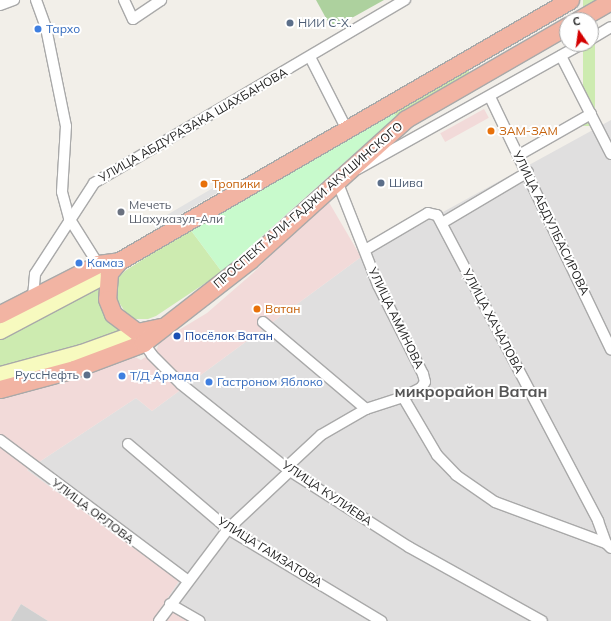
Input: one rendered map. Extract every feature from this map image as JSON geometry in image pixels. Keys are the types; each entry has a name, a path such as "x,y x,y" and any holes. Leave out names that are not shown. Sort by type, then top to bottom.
{"highway":[{"name":"ПРОСПЕКТ АЛИ-ГАДЖИ АКУШИНСКОГО","path":"0,314 33,297 108,266 570,0"},
{"name":"ПРОСПЕКТ АЛИ-ГАДЖИ АКУШИНСКОГО","path":"592,12 611,1"},
{"name":"ПРОСПЕКТ АЛИ-ГАДЖИ АКУШИНСКОГО","path":"140,338 163,326 250,260 406,119 559,31"},
{"path":"463,62 473,69 473,80"},
{"path":"0,388 74,369 140,338 113,314 107,299 108,266"}],"main road":[{"path":"0,331 108,266"},
{"path":"0,374 140,338"}],"street":[{"path":"0,5 14,0"},
{"path":"36,0 46,28 66,126 62,192 70,218 108,266"},
{"path":"124,0 133,19 161,0"},
{"name":"УЛИЦА АБДУРАЗАКА ШАХБАНОВА","path":"33,297 35,274 94,183 405,0"},
{"path":"599,34 611,27"},
{"path":"337,181 490,97 568,52"},
{"path":"561,56 611,154"},
{"path":"310,57 346,128"},
{"name":"УЛИЦА АБДУЛБАСИРОВА","path":"490,97 528,172 611,349"},
{"path":"519,155 591,114"},
{"path":"442,223 528,172"},
{"name":"УЛИЦА АМИНОВА","path":"159,621 187,580 228,528 290,471 290,464 321,435 366,409 403,397 421,388 425,382 423,374 378,285 337,181"},
{"name":"УЛИЦА ХАЧАЛОВА","path":"365,250 428,213 437,215 598,521 608,545"},
{"path":"263,322 366,409"},
{"name":"УЛИЦА КУЛИЕВА","path":"140,338 152,355 181,384 290,471 409,547 542,621"},
{"path":"403,397 437,455 456,475 495,502 608,545"},
{"name":"УЛИЦА ОРЛОВА","path":"0,440 187,580"},
{"name":"УЛИЦА ГАМЗАТОВА","path":"128,444 228,528 381,621"},
{"path":"170,604 200,621"}],"shaded area":[{"path":"484,109 489,118 445,142 440,133"},
{"path":"611,120 611,621 205,621 167,599 179,581 27,470 136,398 152,411 361,257"},
{"path":"213,188 222,190 155,229 160,219"},
{"path":"327,199 361,257 152,411 136,398 27,470 179,581 167,599 205,621 48,621 21,604 11,621 0,621 0,393 131,355 141,360 157,349 159,342 207,313 253,273"},
{"path":"21,604 48,621 11,621"}],"green space":[{"path":"316,0 384,0 332,29"},
{"path":"583,0 595,0 595,12 583,12"},
{"path":"583,52 595,52 595,126 583,126"},
{"path":"467,68 470,73 396,117 393,112"},
{"path":"393,111 396,116 222,272 190,229"},
{"path":"190,229 222,272 156,316 148,319 135,319 126,313 116,298 115,290 119,277 125,271"},
{"path":"100,285 125,331 0,369 0,337"}],"place":[{"name":"НИИ С-Х.","path":"290,23"},
{"name":"Тархо","path":"38,29"},
{"name":"ЗАМ-ЗАМ","path":"491,131"},
{"name":"Шива","path":"381,183"},
{"name":"Тропики","path":"204,184"},
{"name":"Мечеть Шахуказул-Али","path":"121,212"},
{"name":"Камаз","path":"79,263"},
{"name":"Ватан","path":"257,309"},
{"name":"Посёлок Ватан","path":"177,336"},
{"name":"РуссНефть","path":"87,375"},
{"name":"Т/Д Армада","path":"122,376"},
{"name":"Гастроном Яблоко","path":"209,382"}],"district":[{"name":"микрорайон Ватан","path":"471,391"}]}
